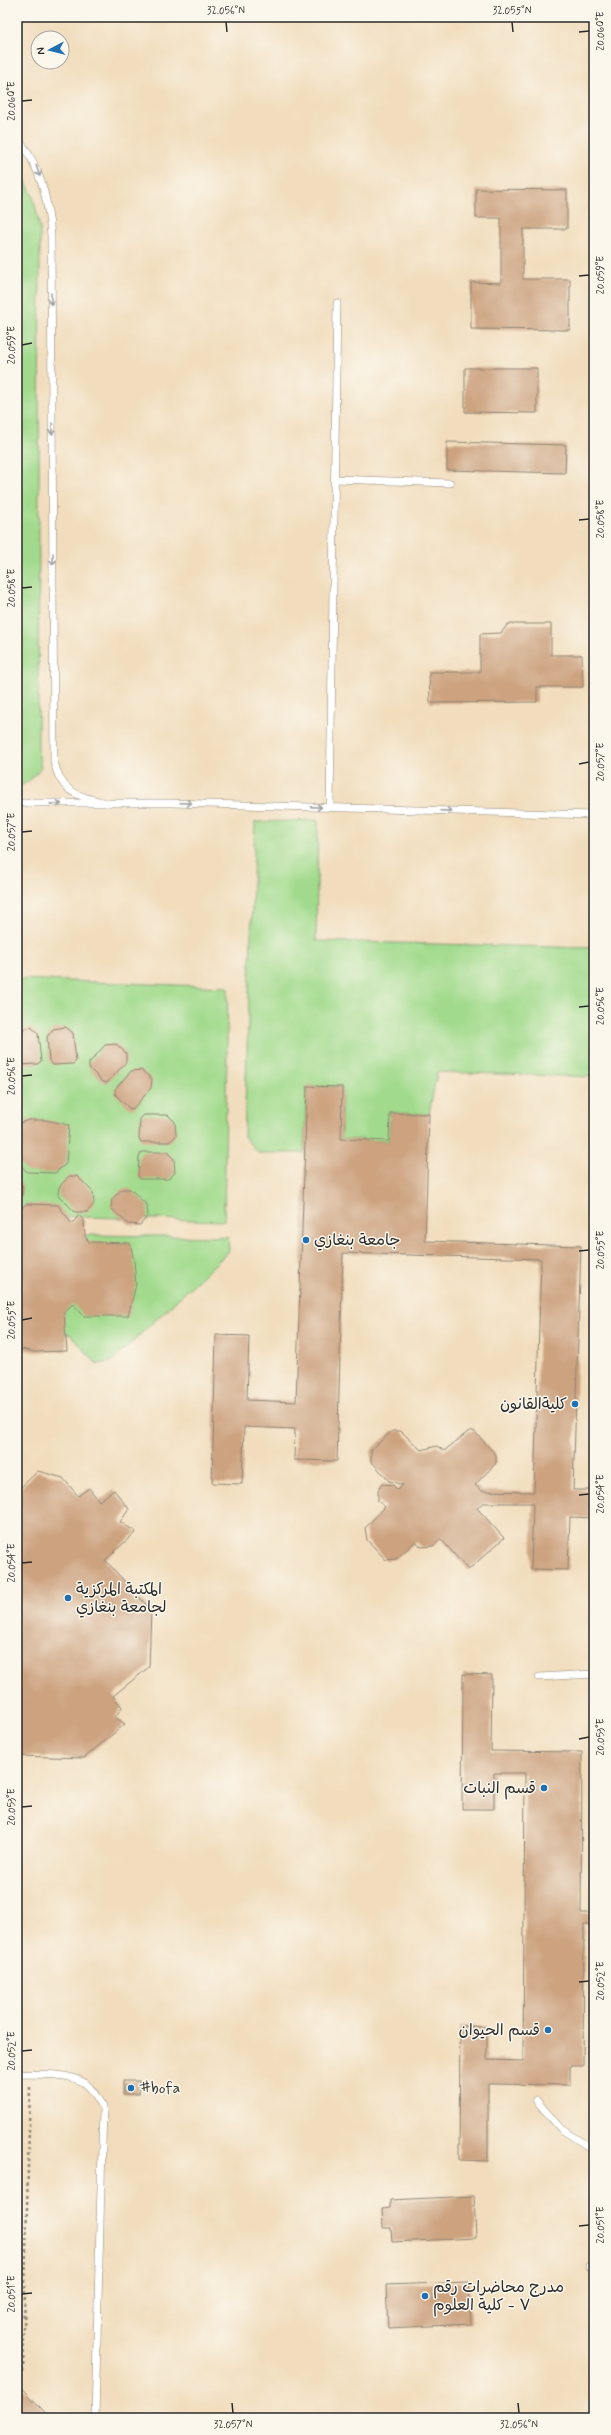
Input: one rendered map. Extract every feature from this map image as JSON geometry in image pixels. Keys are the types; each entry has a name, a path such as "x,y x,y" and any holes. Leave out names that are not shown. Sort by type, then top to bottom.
{"lane":[{"path":"17,138 36,166 48,206 51,236 54,761 57,773 65,787 80,796 107,803"},
{"path":"330,808 337,303"},
{"path":"334,479 450,483"},
{"path":"17,803 107,803 594,815"},
{"path":"539,1677 594,1674"},
{"path":"17,2074 58,2076 83,2082 92,2090 102,2107 95,2418"},
{"path":"536,2100 561,2129 589,2147 594,2148"}],"path":[{"path":"23,2372 31,2074"},
{"path":"17,2320 24,2314"}],"green space":[{"path":"17,164 33,196 40,229 38,750 41,768 28,782 17,787"},
{"path":"318,820 316,941 594,948 594,1077 437,1072 429,1114 390,1113 389,1141 341,1139 342,1087 307,1086 304,1153 258,1153 244,1137 255,822"},
{"path":"17,979 228,987 224,1221 17,1215"},
{"path":"17,1234 228,1237 229,1251 111,1362 97,1364 70,1334 17,1338"}],"building":[{"path":"476,189 567,190 567,229 523,229 523,279 570,279 570,330 471,329 471,282 501,283 501,218 476,218"},
{"path":"465,368 537,368 537,413 465,412"},
{"path":"447,442 566,445 565,473 447,470"},
{"path":"508,624 551,624 551,655 582,655 583,687 537,687 537,702 430,703 429,672 480,672 480,634 501,633"},
{"path":"31,1027 38,1033 41,1061 38,1064 19,1065 17,1031"},
{"path":"66,1027 73,1033 76,1061 73,1064 53,1065 49,1061 47,1037 53,1029"},
{"path":"116,1044 126,1053 126,1062 107,1083 103,1082 89,1068 89,1063 105,1045"},
{"path":"141,1070 152,1079 151,1088 133,1109 129,1108 115,1094 115,1089 131,1071"},
{"path":"307,1086 342,1087 341,1139 389,1141 390,1113 429,1114 425,1241 581,1246 573,1490 594,1490 594,1518 570,1517 568,1570 531,1569 533,1503 483,1503 477,1508 504,1538 468,1570 441,1539 433,1546 421,1547 416,1541 396,1559 386,1560 367,1540 365,1528 385,1507 378,1501 378,1490 382,1484 393,1485 397,1490 403,1485 389,1481 371,1461 371,1450 392,1431 401,1431 421,1450 437,1446 444,1451 469,1431 474,1431 496,1455 496,1463 475,1485 482,1491 534,1492 541,1259 343,1253 337,1461 294,1460 295,1429 244,1427 242,1484 212,1483 216,1335 249,1336 247,1400 296,1402"},
{"path":"144,1115 168,1115 175,1122 176,1136 169,1142 141,1142 139,1138 140,1119"},
{"path":"29,1120 46,1120 69,1125 66,1164 55,1173 27,1172 17,1161 17,1124"},
{"path":"142,1152 167,1152 174,1159 175,1173 168,1179 140,1179 138,1176 139,1156"},
{"path":"69,1176 77,1176 93,1192 94,1204 87,1212 75,1212 58,1195 59,1187"},
{"path":"17,1180 22,1185 22,1195 17,1201"},
{"path":"122,1189 130,1189 147,1205 148,1216 140,1225 128,1224 111,1208 112,1199"},
{"path":"26,1204 58,1205 72,1224 79,1215 84,1221 85,1236 89,1242 130,1243 134,1260 136,1285 128,1316 84,1316 73,1304 64,1312 67,1351 34,1352 17,1348 17,1212"},
{"path":"38,1471 63,1478 78,1496 89,1488 99,1501 114,1490 129,1509 120,1522 136,1532 105,1560 151,1610 149,1667 113,1696 122,1707 115,1717 125,1724 84,1758 17,1756 17,1491"},
{"path":"463,1674 492,1675 491,1751 582,1752 581,1913 594,1913 594,1924 584,1924 583,2066 570,2066 570,2085 488,2084 488,2161 459,2160 460,2026 487,2027 487,2060 523,2061 525,1773 494,1773 494,1809 462,1809"},
{"name":"#bofa","path":"123,2081 139,2081 139,2094 123,2094"},
{"path":"474,2196 476,2238 392,2242 391,2228 383,2228 382,2208 390,2207 390,2200"},
{"path":"469,2282 471,2324 388,2328 386,2285"},
{"path":"17,2382 50,2418 17,2418"}],"place":[{"name":"جامعة بنغازي","path":"306,1240"},
{"name":"كليةالقانون","path":"575,1404"},
{"name":"المكتبة المركزية لجامعة بنغازي","path":"68,1598"},
{"name":"قسم النبات","path":"544,1788"},
{"name":"قسم الحيوان","path":"548,2030"},
{"name":"#bofa","path":"131,2088"},
{"name":"مدرج محاضرات رقم ٧ - كلية العلوم","path":"425,2296"}]}
